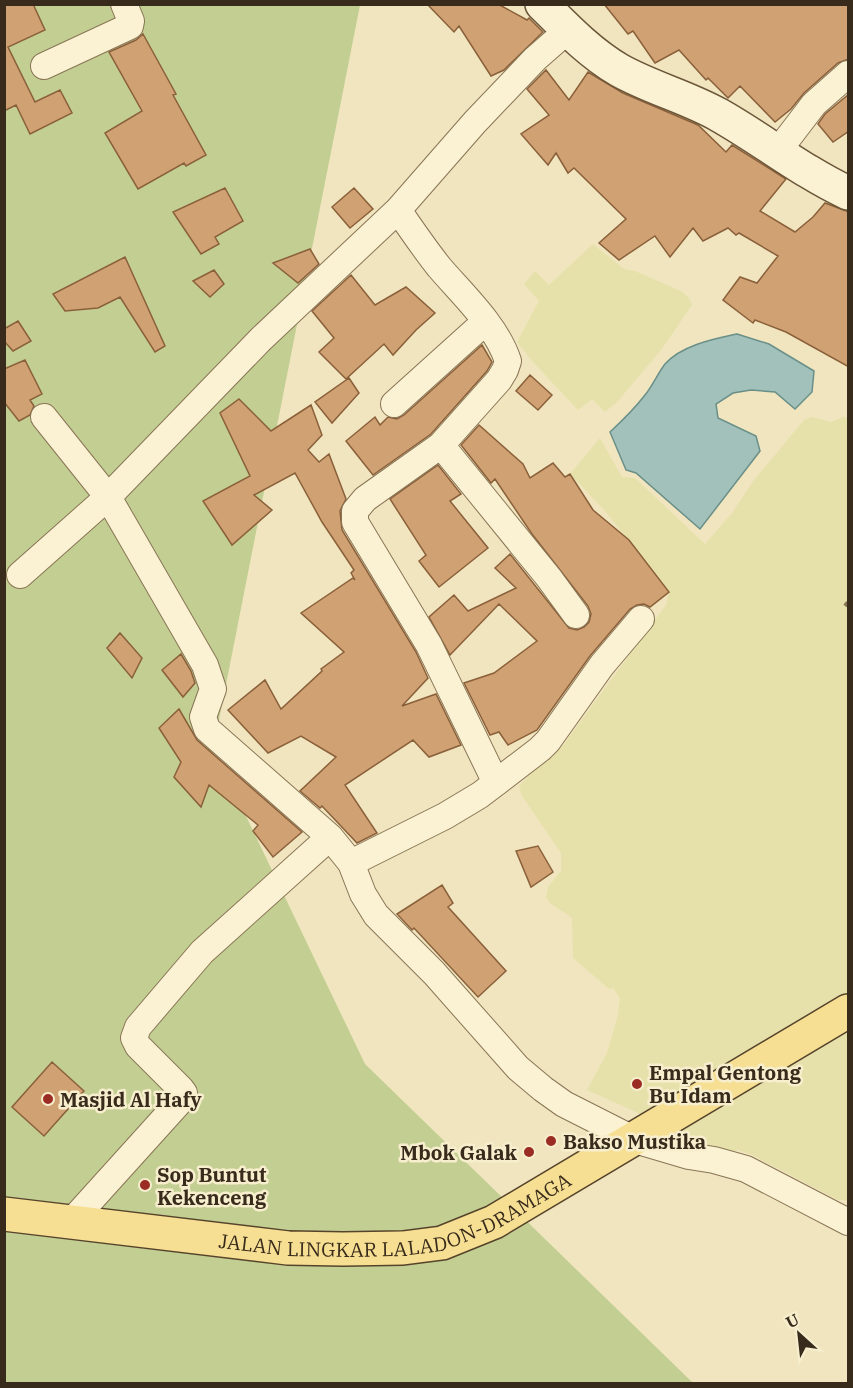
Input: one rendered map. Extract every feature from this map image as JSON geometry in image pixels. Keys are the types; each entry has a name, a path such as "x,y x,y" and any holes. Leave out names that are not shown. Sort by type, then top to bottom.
{"main road":[{"name":"JALAN LINGKAR LALADON-DRAMAGA","path":"4,1214 288,1248 403,1248 442,1242 494,1222 849,1011"}],"street":[{"path":"44,66 130,26 124,4"},
{"path":"542,4 568,30 620,70 707,108 813,174 849,193"},
{"path":"20,575 108,497 261,339 398,210 490,106 535,59 568,30"},
{"path":"778,151 814,105 849,74"},
{"path":"398,210 437,264 485,322 506,353 508,361 505,370 491,389 441,445 365,499 355,511 355,522 432,652 496,783"},
{"path":"394,404 485,322"},
{"path":"44,417 108,497 209,674 213,689 203,717 207,729 330,837 351,864 363,894 376,915 434,973 518,1068 564,1104 635,1140 689,1156 746,1169 849,1222"},
{"path":"441,445 549,578 576,615"},
{"path":"351,864 445,816 496,783 548,741 602,664 641,619"},
{"path":"71,1222 183,1098 184,1093 138,1047 134,1038 138,1027 202,952 330,837"}],"path":[{"path":"846,606 849,602"}],"shaded area":[{"path":"593,244 624,269 635,271 681,291 689,298 692,305 661,350 617,402 605,412 592,399 578,410 517,342 539,301 524,284 535,271 549,285"},
{"path":"812,417 831,422 842,417 848,418 848,1200 838,1200 738,1150 722,1155 686,1144 636,1112 587,1090 607,1053 618,1015 620,998 613,988 609,989 573,958 572,918 550,903 546,897 548,887 561,871 561,853 522,796 519,786 564,744 666,605 669,592 605,511 570,474 600,438 622,477 635,478 705,544 804,420"}],"green space":[{"path":"5,5 360,5 217,730 209,785 245,814 365,1064 693,1383 5,1384"}],"water":[{"path":"737,334 769,344 814,371 812,392 795,409 775,392 751,390 733,393 716,404 718,418 756,436 760,451 700,529 636,473 626,470 610,432 641,400 672,357 689,347"}],"building":[{"path":"4,4 33,4 45,30 8,47 35,102 60,90 72,113 30,134 16,105 4,111"},
{"path":"427,4 498,4 527,20 529,18 543,32 504,70 491,76 459,26 454,32"},
{"path":"604,4 849,4 849,59 838,63 775,122 740,86 728,98 708,78 706,80 679,50 655,63 633,31 628,34"},
{"path":"143,34 206,155 186,166 184,163 138,189 105,133 142,111 109,52 136,40"},
{"path":"546,70 569,100 588,72 623,93 698,125 726,152 732,145 786,179 760,211 795,232 825,203 849,212 849,367 786,332 755,320 753,323 723,300 740,277 757,283 778,256 739,233 736,235 728,228 703,241 693,228 670,257 655,236 619,260 599,243 626,219 574,168 568,173 556,153 548,165 521,134 549,115 527,89"},
{"path":"849,94 849,131 833,142 818,124 825,114"},
{"path":"225,188 243,221 215,237 219,244 201,254 173,212"},
{"path":"354,188 373,209 350,228 332,207"},
{"path":"310,249 319,264 298,283 273,263"},
{"path":"125,257 165,346 155,352 120,297 98,308 65,311 53,294"},
{"path":"214,270 224,284 210,297 193,281"},
{"path":"351,275 375,305 406,287 435,313 393,355 384,344 346,379 319,352 334,338 312,311"},
{"path":"18,321 31,341 13,351 4,341 4,329"},
{"path":"482,345 492,362 487,371 431,434 373,475 346,441 375,417 380,425 388,417 397,419 404,415"},
{"path":"25,360 42,394 30,400 34,406 30,415 19,421 4,402 4,369"},
{"path":"530,375 552,395 538,410 516,391"},
{"path":"349,378 359,393 332,423 315,402"},
{"path":"239,399 271,431 311,405 322,435 308,450 319,462 329,454 346,499 340,511 342,530 416,652 428,678 402,706 436,694 461,745 429,757 413,740 345,785 377,833 357,843 322,806 320,808 300,791 336,757 301,736 268,753 228,710 265,680 281,709 322,671 321,669 344,652 301,613 353,578 355,580 351,573 354,570 322,522 295,473 254,495 272,510 232,545 203,501 250,476 220,413"},
{"path":"479,425 523,464 530,478 553,463 565,477 570,474 593,510 629,540 669,592 650,607 644,604 630,609 590,656 537,730 508,745 499,732 490,735 464,683 494,673 537,641 499,604 450,655 429,617 454,595 468,611 516,588 495,568 510,554 569,628 577,630 584,627 589,622 591,614 588,606 532,534 495,479 491,483 461,445"},
{"path":"438,465 461,494 450,501 488,548 439,587 419,561 426,555 390,499"},
{"path":"120,633 142,658 132,678 107,648"},
{"path":"181,654 195,683 183,697 162,670"},
{"path":"179,709 197,740 302,832 273,857 253,831 258,825 209,785 201,807 174,777 181,762 159,728"},
{"path":"538,846 553,872 531,887 516,851"},
{"path":"442,885 453,903 448,907 506,971 478,997 414,928 412,930 397,914"},
{"name":"Masjid Al Hafy","path":"52,1062 84,1091 44,1136 12,1107"}],"place":[{"name":"Empal Gentong Bu Idam","path":"637,1084"},
{"name":"Masjid Al Hafy","path":"48,1099"},
{"name":"Bakso Mustika","path":"551,1141"},
{"name":"Mbok Galak","path":"529,1152"},
{"name":"Sop Buntut Kekenceng","path":"145,1185"}]}
